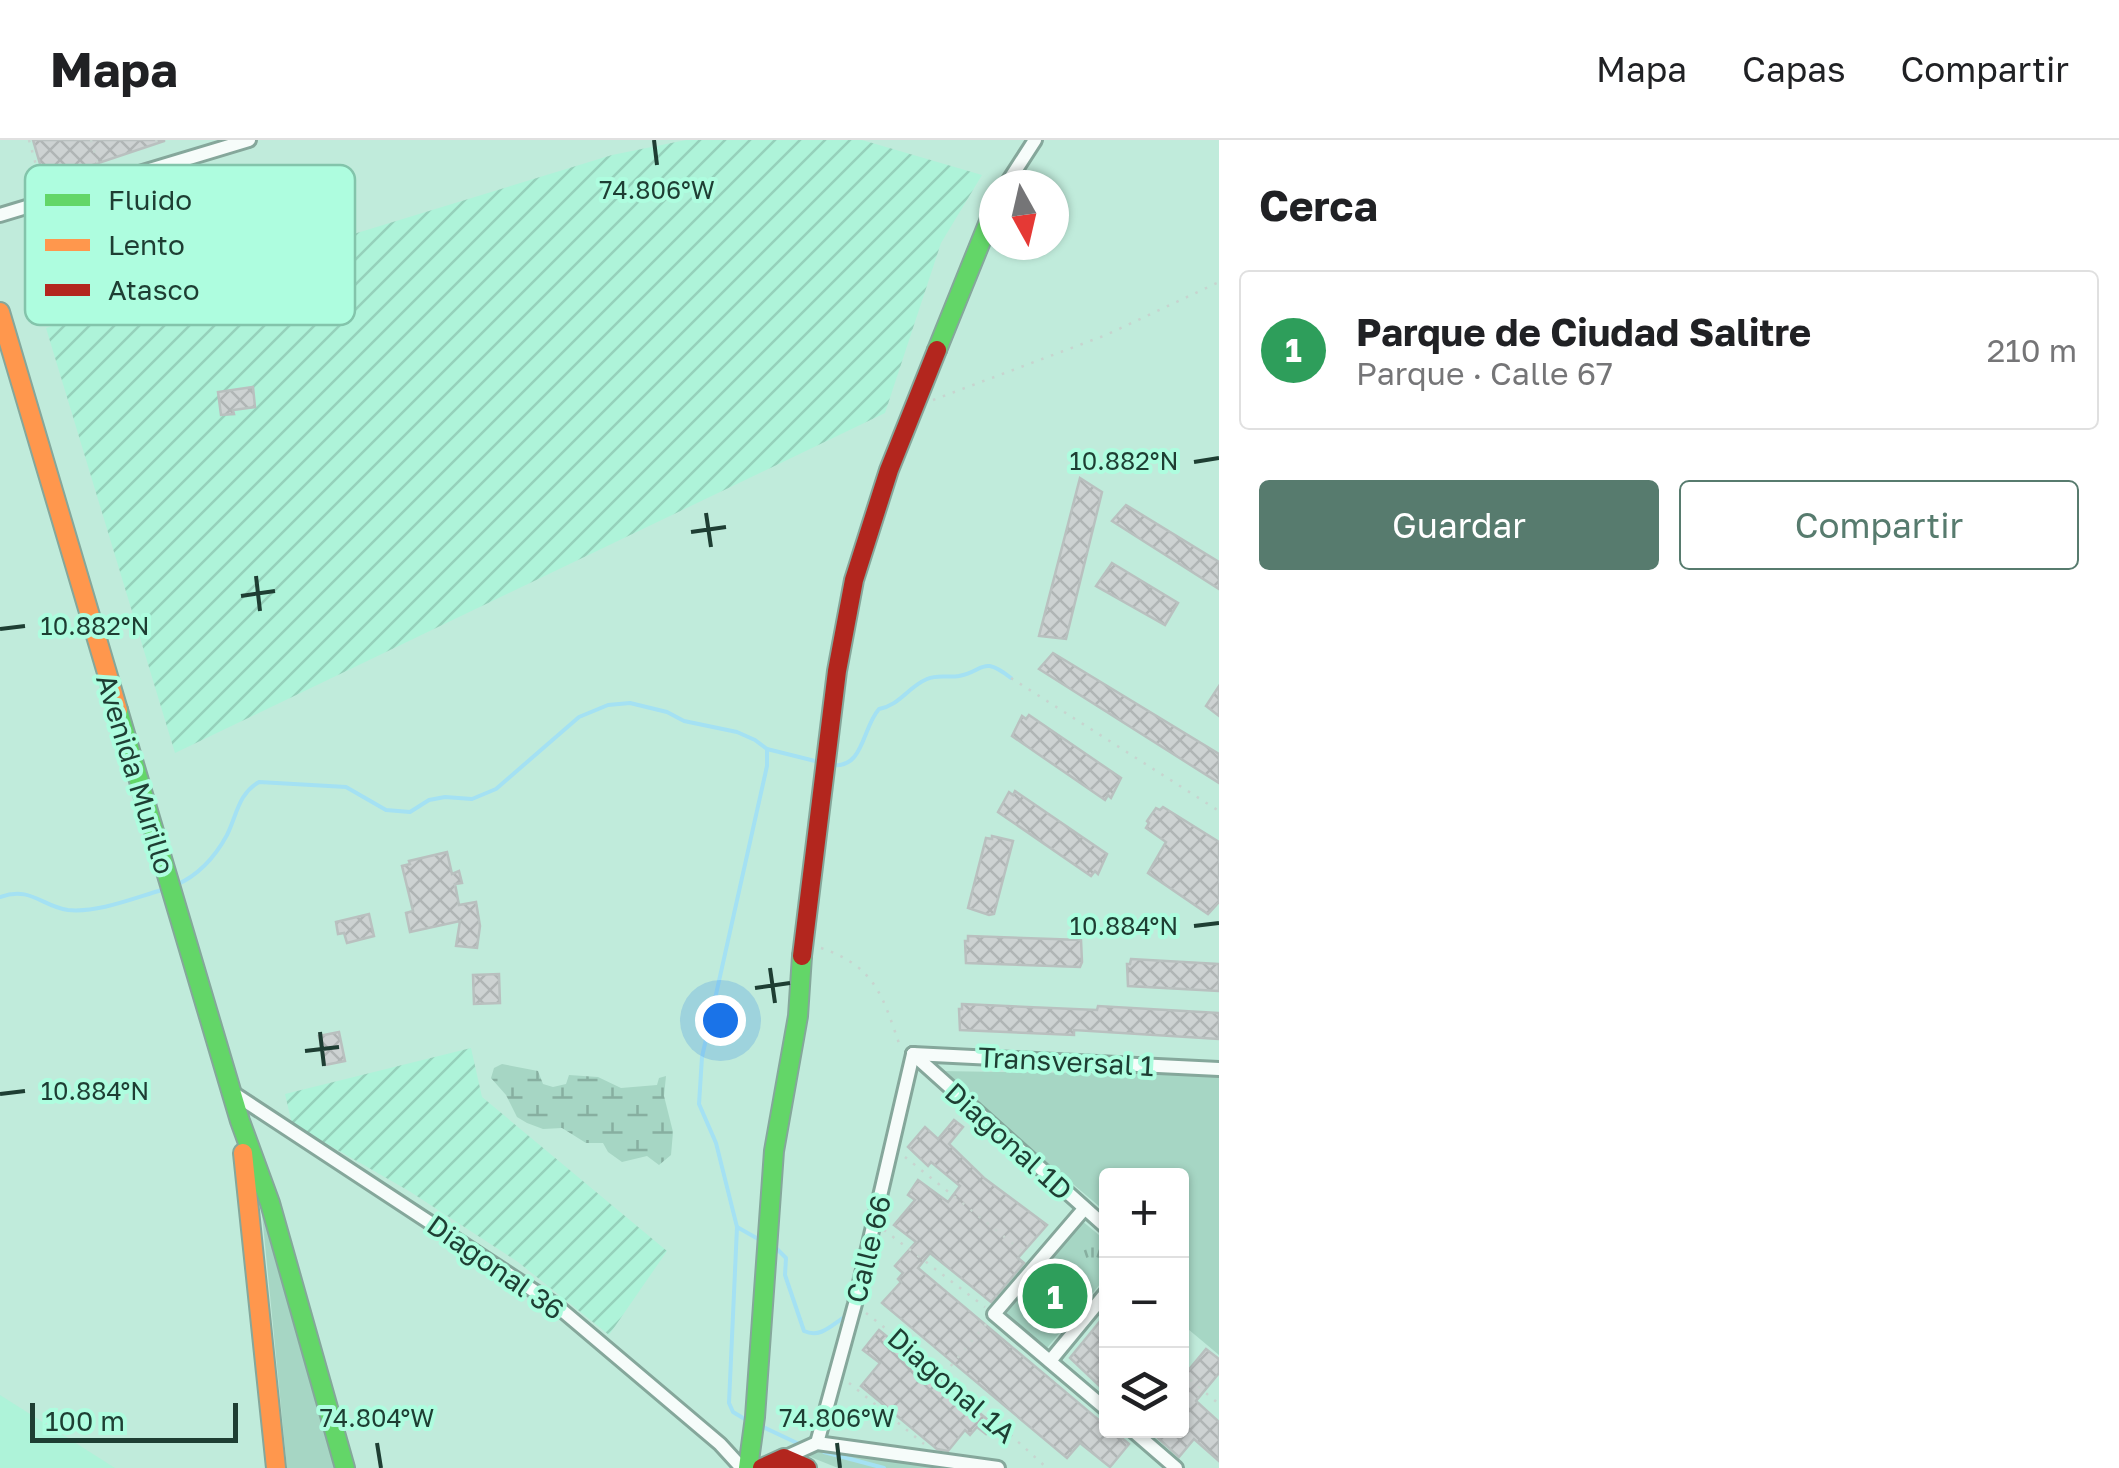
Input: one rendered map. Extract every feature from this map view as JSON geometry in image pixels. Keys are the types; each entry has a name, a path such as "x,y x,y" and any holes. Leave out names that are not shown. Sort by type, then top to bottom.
{"main road":[{"path":"745,1468 754,1422 774,1151 798,1016 837,670 854,580 871,520 979,246"},
{"name":"Avenida Murillo","path":"0,312 240,1121 270,1203 345,1468"},
{"name":"Avenida Murillo","path":"240,1121 276,1468"},
{"path":"762,1468 784,1458 807,1468"}],"street":[{"path":"167,165 249,140"},
{"path":"1016,170 1035,140"},
{"path":"0,215 25,208"},
{"name":"Transversal 1","path":"911,1061 1219,1069"},
{"name":"Calle 66","path":"817,1443 875,1223 911,1061"},
{"name":"Diagonal 1D","path":"911,1061 1099,1221"},
{"name":"Diagonal 36","path":"231,1091 557,1306 745,1468"},
{"path":"1084,1208 994,1314 1099,1403"},
{"path":"1050,1361 1099,1302"},
{"path":"1141,1438 1176,1468"},
{"path":"784,1458 817,1443 998,1468"}],"path":[{"path":"29,140 36,165"},
{"path":"91,140 98,165"},
{"path":"913,408 1106,335 1219,282"},
{"path":"1011,678 1219,811"},
{"path":"803,946 845,957 874,982 911,1061"},
{"path":"893,1147 1036,1263"},
{"path":"875,1223 994,1314 944,1374"},
{"name":"Diagonal 1A","path":"855,1304 944,1374 1047,1468"},
{"path":"836,1373 944,1461"},
{"path":"1189,1379 1219,1404"}],"shaded area":[{"path":"686,140 862,140 979,174 941,243 885,413 175,753 46,328 355,325 355,234 612,155"},
{"path":"471,1048 482,1097 667,1251 609,1335 518,1262 409,1191 292,1124 285,1094"},
{"path":"0,1395 115,1468 0,1468"}],"green space":[{"path":"502,1064 538,1071 543,1084 553,1087 566,1084 569,1075 598,1077 621,1088 657,1085 659,1078 666,1076 664,1096 673,1132 671,1155 659,1165 647,1156 622,1162 603,1143 586,1143 562,1128 543,1129 527,1123 517,1117 506,1095 491,1078 494,1068"},
{"path":"939,1071 1219,1075 1219,1355 1189,1330 1189,1168 1099,1168 1099,1206"},
{"path":"261,1204 336,1468 287,1468"},
{"path":"1081,1220 1099,1235 1099,1285 1047,1348 1004,1315"},
{"path":"819,1445 953,1468 838,1468 808,1456"}],"building":[{"path":"33,140 164,140 93,165 40,165"},
{"path":"253,387 255,407 221,415 218,392"},
{"path":"1080,478 1102,492 1066,639 1039,636"},
{"path":"1126,505 1219,562 1219,589 1112,521"},
{"path":"1112,563 1178,603 1165,625 1096,586"},
{"path":"1053,653 1219,754 1219,783 1039,669"},
{"path":"1219,686 1219,716 1206,706"},
{"path":"1029,715 1121,778 1111,798 1108,795 1105,800 1012,736 1022,716 1026,719"},
{"path":"1015,791 1107,854 1098,874 1095,871 1091,876 998,812 1009,792 1013,795"},
{"path":"1163,807 1219,842 1219,902 1208,914 1148,873 1166,842 1146,828 1147,821 1156,808"},
{"path":"986,838 1013,841 994,914 989,915 968,908"},
{"path":"447,852 452,874 459,871 462,883 455,884 459,905 476,902 480,926 477,948 456,946 460,921 410,932 406,913 413,911 402,866"},
{"path":"369,914 374,936 347,943 344,933 338,934 336,922"},
{"path":"968,936 1081,940 1082,962 1080,967 966,963"},
{"path":"1131,959 1219,964 1219,991 1128,986 1127,964"},
{"path":"499,974 500,1003 474,1004 473,975"},
{"path":"962,1004 1219,1013 1219,1039 1074,1030 1074,1035 960,1030"},
{"path":"339,1032 345,1061 325,1065 319,1036"},
{"path":"954,1120 963,1127 949,1144 984,1178 1047,1225 1018,1258 1024,1263 991,1302 930,1253 918,1268 1099,1420 1099,1438 1122,1438 1129,1444 1110,1467 1080,1443 1067,1458 882,1303 901,1282 898,1279 903,1273 895,1266 916,1242 894,1225 915,1200 908,1195 918,1180 948,1202 960,1186 931,1162 928,1166 908,1147 925,1127 938,1139"},
{"path":"1099,1323 1099,1385 1070,1358"},
{"path":"879,1330 994,1425 986,1434 977,1427 970,1435 965,1430 948,1451 937,1449 861,1386 880,1363 863,1350"},
{"path":"1206,1349 1219,1359 1219,1373 1196,1401 1219,1422 1219,1461 1194,1439 1179,1457 1158,1438 1189,1438 1189,1370"}],"waterway":[{"path":"832,765 843,765 856,754 879,709 893,704 927,679 959,676 984,666 994,667 1011,678"},
{"path":"176,885 212,858 242,799 259,782 346,787 386,810 410,812 429,800 472,799 496,789 579,717 608,705 630,703 667,712 684,721 737,732 767,749 823,763"},
{"path":"760,1240 737,1227 716,1143 699,1104 702,1057 767,766 767,749"},
{"path":"0,897 20,894 59,908 80,910 162,890"},
{"path":"737,1227 729,1403 733,1412 748,1421"},
{"path":"773,1245 786,1258 785,1275 804,1331 822,1332 848,1315"},
{"path":"761,1426 797,1443"},
{"path":"824,1452 884,1468"}],"traffic: fast":[{"path":"937,350 979,246"},
{"path":"118,710 240,1121 270,1203 345,1468"},
{"path":"748,1468 774,1151 798,1016 802,956"}],"traffic: slow":[{"path":"0,312 118,710"},
{"path":"243,1153 276,1468"}],"traffic: jam":[{"path":"802,956 837,671 854,580 889,470 937,350"},
{"path":"762,1468 784,1458 807,1468"}],"place":[{"name":"Parque de Ciudad Salitre","path":"1055,1296"}]}
